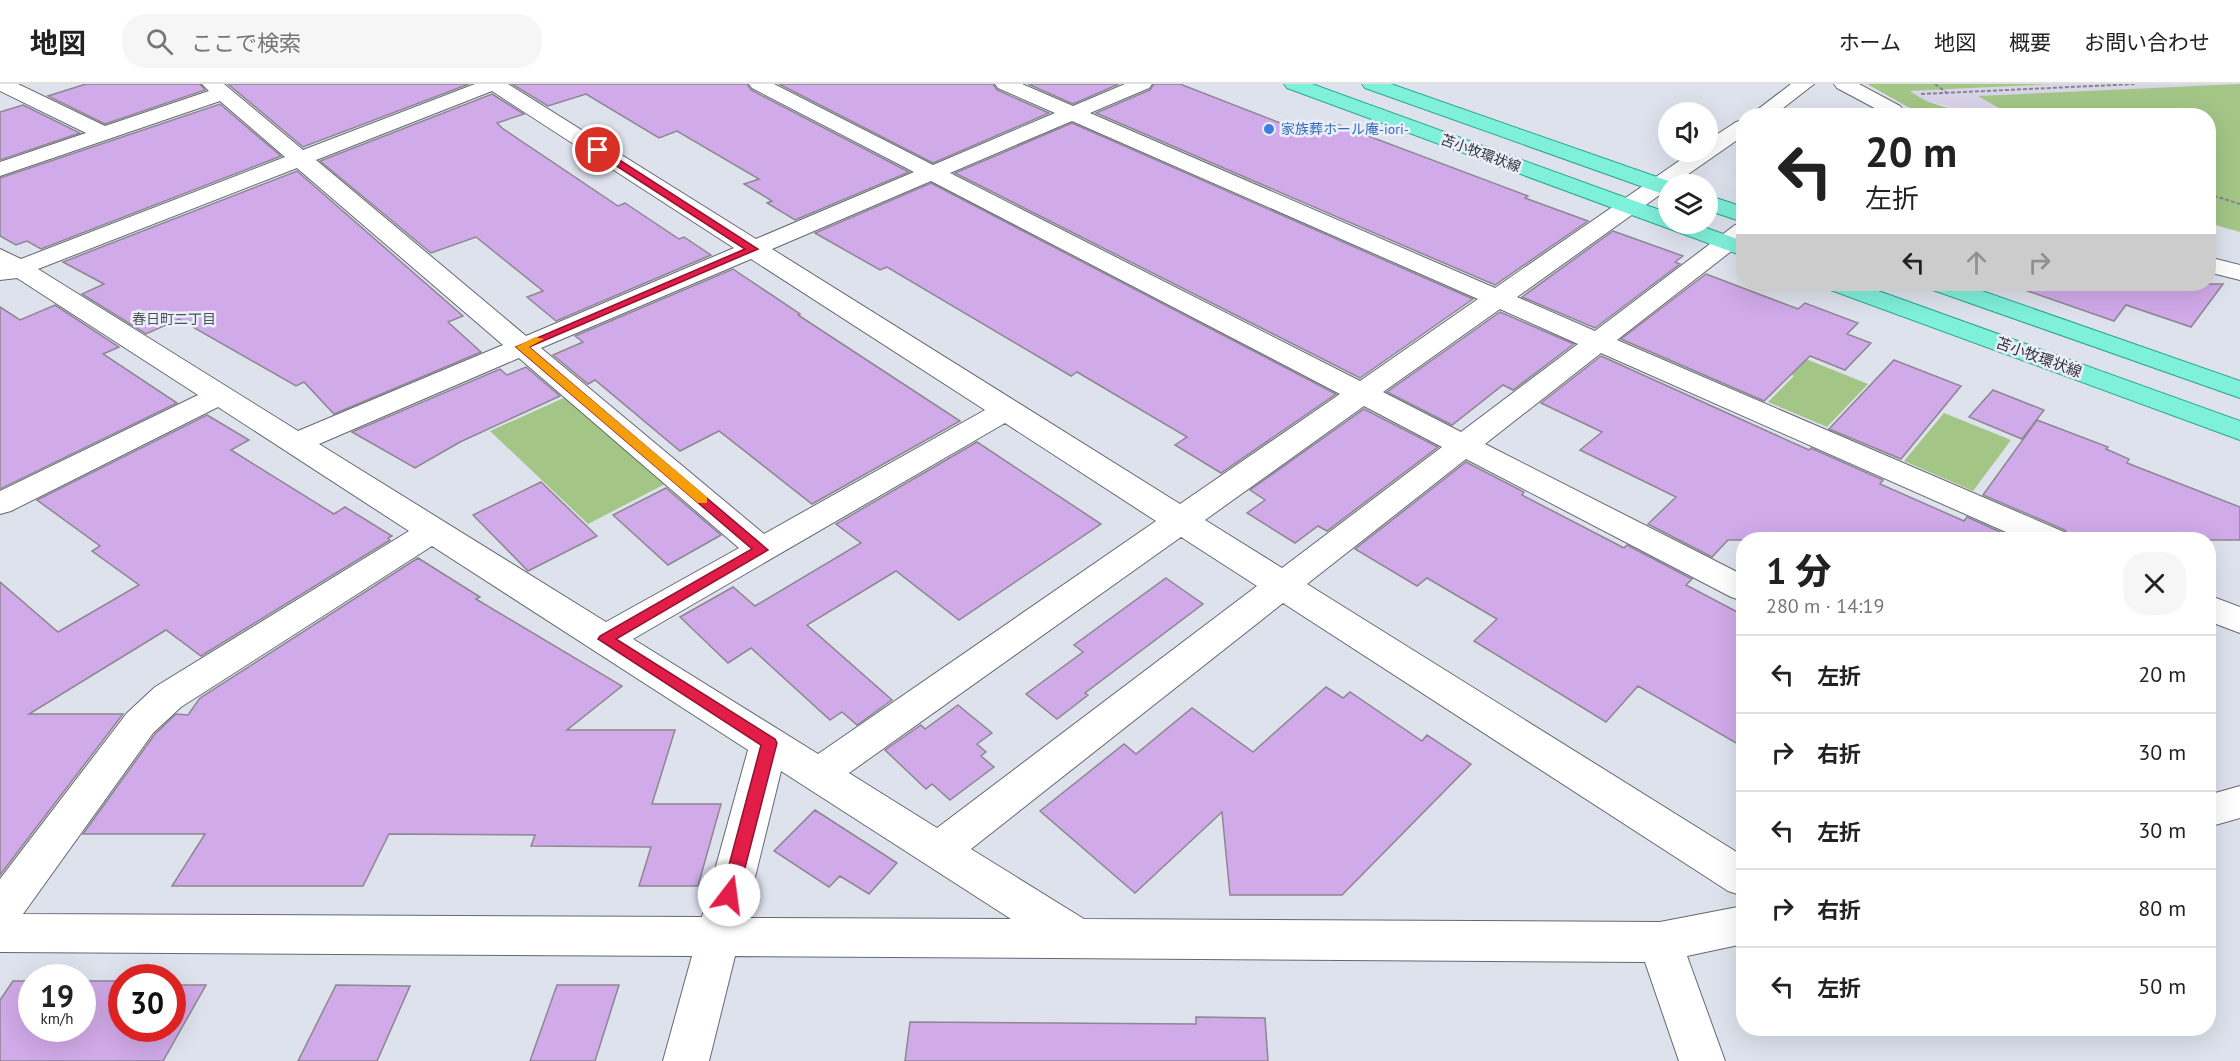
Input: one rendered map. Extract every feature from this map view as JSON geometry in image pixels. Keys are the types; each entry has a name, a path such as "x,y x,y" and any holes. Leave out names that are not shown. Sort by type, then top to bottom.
{"main road":[{"name":"苫小牧環状線","path":"1293,84 1658,218"},
{"name":"苫小牧環状線","path":"1372,84 1658,185"},
{"path":"1718,206 1736,212"},
{"path":"1713,234 1736,240"},
{"name":"苫小牧環状線","path":"1856,291 2240,431"},
{"path":"1959,291 2240,390"}],"street":[{"path":"2,84 103,133"},
{"path":"6,267 301,159 494,84 1736,874"},
{"path":"759,84 1736,584"},
{"path":"1005,84 2035,532"},
{"path":"296,443 1142,84"},
{"path":"1770,108 1804,84"},
{"path":"1844,84 1889,108"},
{"path":"0,169 103,133 217,88 762,550"},
{"path":"1681,174 1736,131"},
{"path":"819,774 1628,207 1658,190"},
{"path":"939,850 1598,342 1736,241"},
{"path":"2216,266 2240,273"},
{"path":"6,267 220,395 1080,940"},
{"path":"0,504 220,395"},
{"path":"605,639 1006,410"},
{"path":"0,912 140,723 168,697 434,530"},
{"path":"2216,610 2240,621"},
{"path":"686,1061 769,743"},
{"path":"2216,810 2240,802"},
{"path":"0,933 1660,942 1736,926"},
{"path":"1660,942 1702,1061"}],"path":[{"path":"1935,84 1948,93"},
{"path":"2039,84 2045,88"},
{"path":"2101,86 2109,84"},
{"path":"1916,94 2136,84"},
{"path":"2216,196 2240,204"}],"shaded area":[{"path":"2052,84 2240,84 2216,108 1954,108 1921,99 1909,91"}],"green space":[{"path":"1867,84 2052,84 1910,91 1931,103 1951,108 1910,108"},
{"path":"2240,84 2240,232 2216,225 2216,108 1999,108 1978,96"},
{"path":"1741,333 1868,384 1827,427 1768,402 1794,376 1725,347"},
{"path":"568,396 669,482 588,524 490,431"},
{"path":"1944,413 2011,440 1973,491 1904,461"}],"building":[{"path":"86,84 200,84 205,90 105,124 48,96"},
{"path":"228,84 469,84 303,147"},
{"path":"512,84 747,84 751,90 909,172 795,220 767,203 772,201 744,184 759,179 677,131 659,138 586,94 548,106"},
{"path":"779,84 993,84 997,90 1049,113 933,163"},
{"path":"1028,84 1119,84 1073,104"},
{"path":"1154,84 1180,84 1311,135 1334,123 1588,221 1495,285 1096,113 1150,90"},
{"path":"492,94 524,114 497,123 502,128 618,206 625,203 679,239 684,237 711,255 556,321 527,297 543,291 476,237 431,253 320,161"},
{"path":"220,104 281,156 41,249 27,241 16,245 0,236 0,178"},
{"path":"23,105 80,133 0,160 0,112"},
{"path":"1072,123 1473,299 1360,378 955,173"},
{"path":"297,171 463,316 448,322 481,352 334,414 304,382 296,386 179,319 146,334 82,294 104,284 63,262"},
{"path":"931,183 1336,394 1221,473 1175,445 1187,437 1077,372 1071,376 887,267 880,270 815,233"},
{"path":"1613,231 1683,256 1675,262 1680,264 1595,328 1522,297"},
{"path":"733,269 800,314 798,315 960,421 812,504 719,431 680,451 595,380 588,384 553,355 583,342 575,336"},
{"path":"1706,274 1736,285 1736,291 1751,291 1798,309 1805,303 1858,323 1847,334 1871,343 1845,370 1810,356 1764,401 1621,339"},
{"path":"2216,284 2223,284 2191,327 2126,305 2114,321 2028,291 2216,291"},
{"path":"55,305 119,347 103,354 177,403 0,489 0,307 20,320"},
{"path":"1500,312 1574,344 1513,390 1503,385 1452,425 1387,392"},
{"path":"1601,356 1809,450 1811,448 1883,480 1880,484 1964,521 1967,517 2000,532 1736,532 1736,540 1728,540 1712,557 1648,524 1676,497 1580,450 1602,432 1541,403"},
{"path":"1894,360 1961,386 1901,459 1829,429"},
{"path":"526,367 560,396 460,442 415,468 352,432 500,369 507,375"},
{"path":"1993,390 2044,410 2022,439 1969,417"},
{"path":"1364,409 1438,447 1327,531 1318,526 1295,543 1247,513 1265,500 1250,490"},
{"path":"207,415 249,440 231,450 334,514 345,507 392,536 388,538 390,540 201,656 166,630 29,714 123,714 0,875 0,582 58,632 139,585 92,551 100,546 37,500"},
{"path":"2037,420 2108,447 2106,449 2129,459 2127,463 2240,507 2240,540 2216,540 2216,532 2066,532 1983,495"},
{"path":"977,442 1101,524 959,620 896,571 807,625 892,700 857,725 842,712 830,720 751,648 728,663 680,617 733,587 755,606 861,543 836,524"},
{"path":"1466,462 1524,492 1522,495 1624,548 1627,545 1692,579 1686,585 1736,611 1736,743 1638,686 1606,722 1474,641 1497,619 1427,578 1417,586 1355,549"},
{"path":"541,482 597,536 528,571 473,515"},
{"path":"666,488 721,535 668,565 613,515"},
{"path":"418,558 480,597 476,599 622,686 567,730 675,730 652,804 721,804 698,886 639,886 651,847 531,846 535,835 389,834 363,886 172,886 205,834 83,834 155,734 176,714 188,715 200,698"},
{"path":"1166,578 1203,604 1085,693 1088,695 1057,719 1026,694 1083,652 1074,645"},
{"path":"1326,687 1343,698 1350,692 1422,741 1427,735 1471,764 1342,895 1230,895 1222,812 1135,893 1040,811 1124,744 1136,754 1192,708 1253,752"},
{"path":"958,705 992,733 977,744 986,752 981,756 994,767 950,800 932,784 926,789 885,750 921,725 925,729"},
{"path":"815,810 897,863 869,894 840,876 829,887 774,851"},
{"path":"13,981 18,981 18,1042 96,1042 96,981 108,981 108,1042 174,1042 163,1061 0,1061 0,1000"},
{"path":"186,985 206,985 186,1020"},
{"path":"336,985 410,986 377,1061 298,1061"},
{"path":"557,985 619,985 595,1061 530,1061"},
{"path":"1196,1017 1265,1018 1268,1061 905,1061 910,1022 1196,1024"}],"slow traffic":[{"path":"539,339 522,347 703,500"}],"place":[{"name":"家族葬ホール庵-iori-","path":"1269,129"}],"district":[{"name":"春日町二丁目","path":"174,319"}],"route":[{"path":"598,150 753,249 522,347 762,550 605,639 769,743 729,895"}]}
